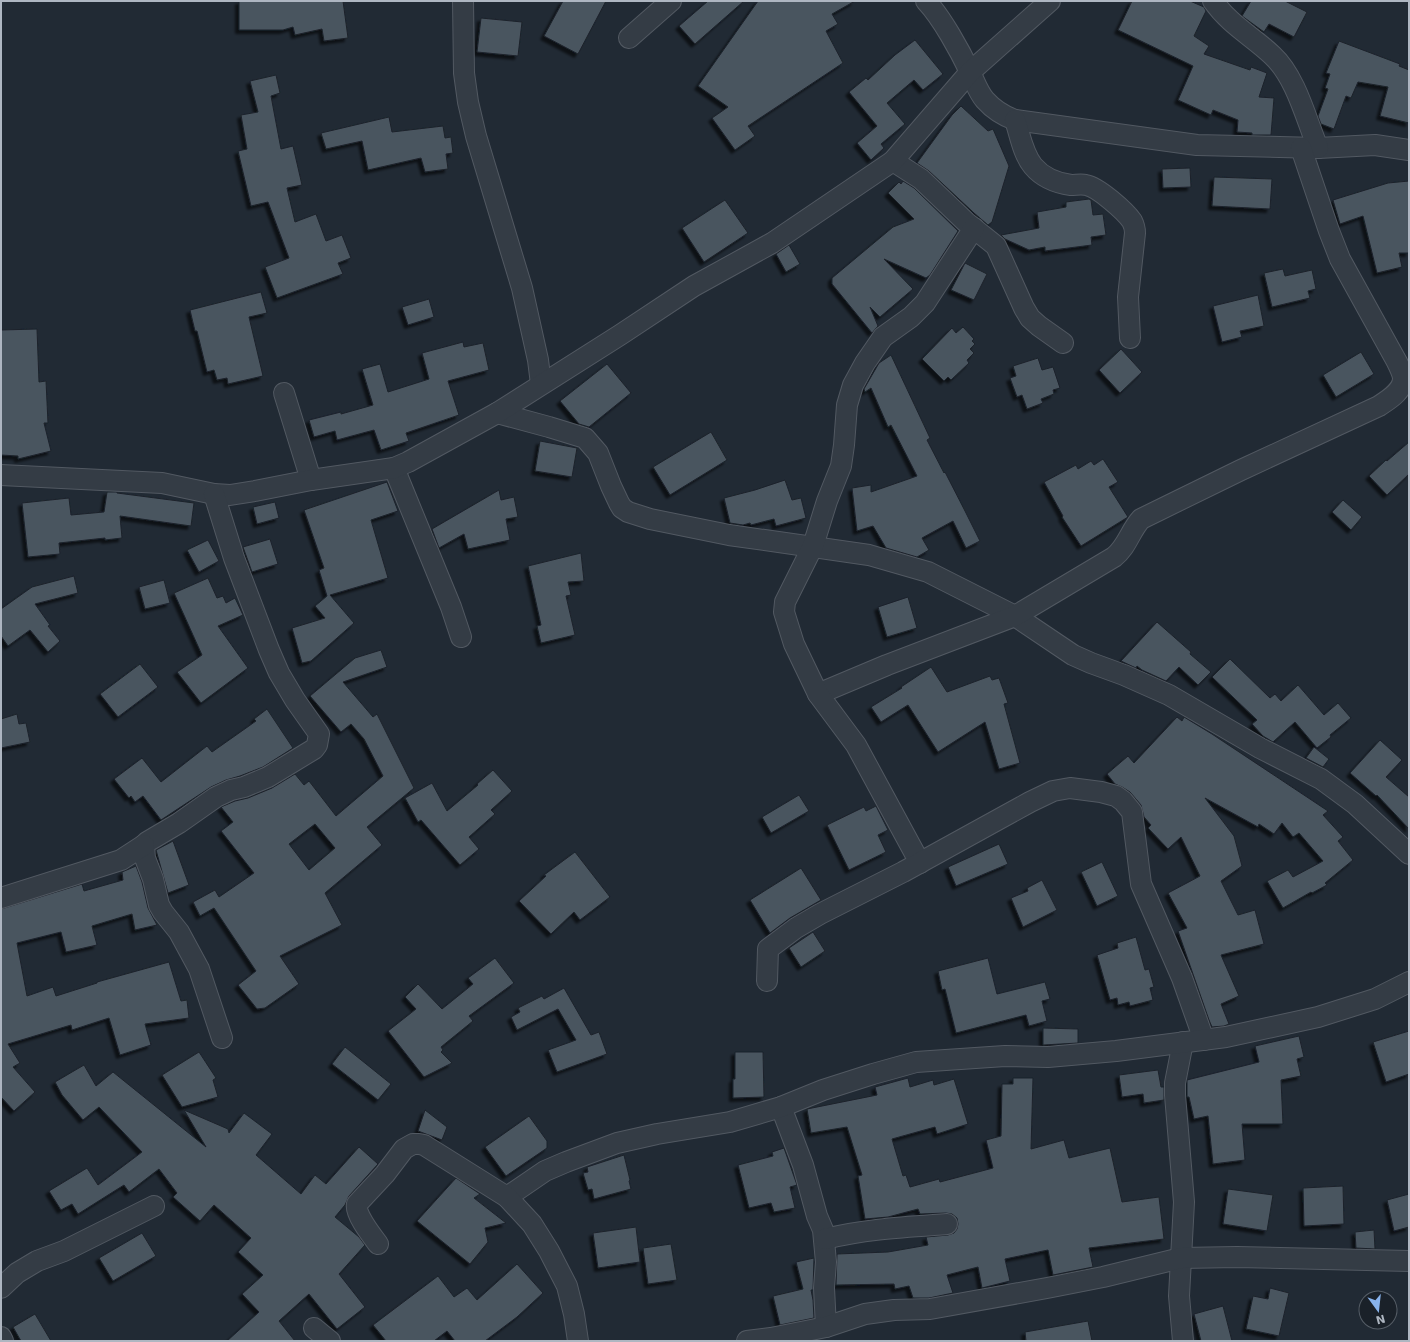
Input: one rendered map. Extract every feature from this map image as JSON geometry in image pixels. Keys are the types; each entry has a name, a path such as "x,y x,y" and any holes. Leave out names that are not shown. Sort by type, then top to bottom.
{"street":[{"path":"463,1 464,73 468,102 476,136 522,288 538,360 541,384"},
{"path":"630,38 671,1"},
{"path":"926,1 932,7 955,45 979,92 986,101 1004,116 1016,120 1197,145 1309,148 1375,145 1409,150"},
{"path":"1,475 162,483 214,494 230,495 311,480 394,468 408,462 497,413 694,286 772,243 892,161 970,72 1050,1"},
{"path":"818,694 887,665 1016,616 1114,557 1125,546 1136,525 1141,519 1379,406 1392,397 1402,384 1403,376 1397,362 1340,258 1329,231 1309,148 1287,72 1272,55 1236,26 1213,1"},
{"path":"1016,120 1025,151 1033,166 1045,177 1055,182 1071,185 1088,185 1098,190 1132,221 1136,233 1128,297 1130,338"},
{"path":"892,161 921,179 974,228 996,246 1030,318 1063,343"},
{"path":"920,863 856,745 818,694 794,644 784,612 785,602 813,546 827,501 841,466 847,405 853,385 865,363 883,337 911,317 925,304 974,228"},
{"path":"284,393 311,480"},
{"path":"497,413 585,438 598,453 622,508 628,512 650,519 729,535 869,555 928,572 1016,616 1072,655 1091,664 1124,675 1169,695 1260,748 1321,779 1355,804 1409,854"},
{"path":"394,468 451,607 461,637"},
{"path":"1,898 121,860 179,823 216,797 268,777 314,749 319,741 319,734 279,673 269,650 234,558 214,494"},
{"path":"767,981 768,949 820,914 920,863 1007,814 1052,791 1070,788 1082,789 1116,796 1123,801 1132,812 1141,884 1182,978 1204,1040"},
{"path":"144,845 145,858 153,879 159,905 179,932 199,969 222,1038"},
{"path":"507,1197 545,1171 617,1143 657,1134 730,1122 873,1074 916,1062 1005,1056 1048,1057 1116,1051 1226,1037 1318,1017 1375,998 1409,982"},
{"path":"1183,1042 1175,1083 1184,1202 1179,1296 1183,1341"},
{"path":"781,1106 803,1165 825,1239 826,1262 824,1288 826,1327"},
{"path":"378,1244 355,1206 385,1174 404,1150 413,1144 424,1145 507,1197 532,1224 549,1251 566,1286 574,1314 578,1341"},
{"path":"1,1288 17,1273 37,1261 64,1251 154,1206"},
{"path":"825,1239 849,1233 881,1229 947,1224"},
{"path":"747,1341 772,1338 826,1327 865,1314 894,1310 930,1309 1039,1290 1181,1258 1237,1257 1409,1261"},
{"path":"314,1328 330,1341"},
{"path":"1,1337 3,1341"}],"building":[{"path":"239,1 343,1 348,38 324,41 322,29 295,35 293,27 283,30 239,30"},
{"path":"563,1 606,1 578,54 544,36"},
{"path":"708,1 744,1 695,44 679,26"},
{"path":"758,1 855,1 832,14 838,24 826,31 843,63 748,126 755,136 735,150 712,118 728,107 698,86"},
{"path":"1132,1 1190,1 1204,7 1206,11 1194,36 1209,46 1204,54 1250,70 1251,67 1267,73 1259,97 1274,98 1271,135 1252,135 1252,133 1237,132 1238,120 1213,110 1211,115 1178,100 1193,66 1118,30"},
{"path":"1251,1 1285,1 1307,12 1294,37 1269,24 1264,32 1242,16"},
{"path":"481,18 522,22 518,56 477,52"},
{"path":"915,40 943,74 923,90 914,80 887,103 905,124 881,144 884,148 871,160 857,143 877,126 849,92 866,78 868,80 895,55"},
{"path":"1339,41 1400,64 1399,66 1409,70 1409,123 1380,116 1388,87 1358,82 1351,98 1346,96 1334,129 1321,124 1318,116 1328,89 1325,88 1330,74 1326,73"},
{"path":"276,75 280,93 271,96 281,149 293,146 302,185 287,188 295,222 316,214 326,241 342,235 351,258 338,263 343,274 277,298 265,267 289,258 268,202 251,206 238,151 247,149 241,115 258,112 250,81"},
{"path":"961,106 988,131 993,129 1009,166 992,222 988,225 929,171 917,163 952,115"},
{"path":"389,117 392,132 443,126 445,138 451,137 453,153 446,154 448,169 425,172 421,158 368,170 362,141 326,149 321,133"},
{"path":"1190,168 1191,187 1163,188 1162,169"},
{"path":"1214,177 1272,179 1270,209 1212,206"},
{"path":"903,181 914,188 958,231 930,275 926,278 884,259 913,289 880,317 870,307 878,326 872,333 832,284 832,278 893,227 914,219 888,193 899,182 901,184"},
{"path":"1409,181 1409,253 1399,253 1402,267 1377,273 1363,216 1340,224 1333,200 1388,183"},
{"path":"725,200 748,233 704,262 682,228"},
{"path":"1091,200 1093,215 1103,214 1106,235 1091,237 1092,245 1045,251 1045,247 1029,250 1005,239 1001,235 1039,228 1037,212 1066,207 1066,202"},
{"path":"789,245 800,264 786,272 776,254"},
{"path":"965,263 987,274 974,300 951,290"},
{"path":"1283,269 1285,276 1312,270 1316,289 1308,291 1310,298 1272,307 1264,273"},
{"path":"261,292 267,313 249,317 263,376 228,384 227,378 217,380 214,370 207,372 190,310"},
{"path":"1258,295 1264,326 1240,331 1242,337 1222,342 1213,306"},
{"path":"429,299 434,317 408,325 402,307"},
{"path":"963,327 974,339 972,341 975,344 970,349 974,353 967,360 969,363 951,380 948,377 944,381 922,359 952,328 956,333"},
{"path":"37,329 39,382 46,381 48,423 44,423 51,451 18,459 18,456 1,455 1,330"},
{"path":"463,342 464,347 483,343 489,370 448,381 459,415 406,433 409,441 381,450 374,430 337,440 335,431 314,437 309,420 341,412 341,414 373,405 362,369 380,364 388,392 429,379 422,353"},
{"path":"1121,349 1142,372 1120,393 1099,370"},
{"path":"1361,352 1374,374 1336,397 1323,375"},
{"path":"891,355 930,438 927,440 980,541 966,548 953,521 922,538 929,550 917,557 886,548 873,526 857,531 852,488 871,485 871,492 917,476 891,425 888,427 871,388 865,392 864,389 879,363"},
{"path":"1038,358 1042,370 1053,367 1060,388 1053,390 1054,394 1041,399 1043,403 1027,409 1022,395 1017,397 1010,378 1016,376 1013,366"},
{"path":"607,364 631,393 589,427 579,424 560,401"},
{"path":"711,432 727,460 670,495 653,467"},
{"path":"540,441 577,448 572,477 535,471"},
{"path":"1409,442 1409,474 1387,495 1369,476"},
{"path":"1103,459 1118,482 1109,487 1128,517 1081,546 1062,517 1063,516 1044,482 1076,465 1078,469 1091,461 1094,465"},
{"path":"785,480 792,500 801,498 806,518 776,526 774,519 751,525 750,523 743,525 730,523 724,498"},
{"path":"387,482 398,511 371,520 388,578 330,595 354,623 311,661 302,663 292,628 325,618 315,606 327,596 319,570 324,568 304,510"},
{"path":"499,490 501,500 514,497 518,517 506,519 510,540 468,549 464,534 439,548 432,529"},
{"path":"107,492 117,492 194,503 191,526 120,516 122,538 105,540 105,538 59,543 60,554 28,557 22,503 69,498 71,515 104,512"},
{"path":"1343,500 1362,517 1351,530 1332,512"},
{"path":"275,502 279,518 257,524 253,507"},
{"path":"270,539 278,564 252,572 243,547"},
{"path":"208,540 219,561 199,572 187,550"},
{"path":"581,553 584,581 568,582 571,595 566,596 575,635 541,643 537,626 541,625 528,566"},
{"path":"74,576 78,593 35,604 50,625 48,626 60,641 48,652 30,630 8,646 1,636 1,609 32,587"},
{"path":"208,578 217,598 223,596 226,603 235,598 243,615 218,626 248,668 201,703 177,672 202,655 174,593"},
{"path":"164,580 170,603 145,609 139,587"},
{"path":"908,597 917,628 887,637 878,607"},
{"path":"1157,622 1211,672 1198,685 1179,667 1166,681 1142,670 1137,666 1136,668 1121,661"},
{"path":"381,650 387,667 343,682 373,717 377,714 414,788 367,827 382,845 325,893 342,925 280,956 299,984 265,1008 257,1009 238,985 256,971 214,908 200,916 193,902 215,890 219,897 254,873 221,831 233,822 221,807 272,788 295,774 304,785 309,781 336,816 383,776 364,739 351,724 341,732 310,696 355,658","holes":["315,824 335,848 309,870 289,844"]},
{"path":"1230,659 1270,698 1275,694 1281,701 1298,685 1324,715 1338,703 1351,718 1317,748 1295,722 1273,742 1263,736 1252,724 1257,720 1212,677"},
{"path":"140,664 158,687 118,717 100,694"},
{"path":"931,667 947,692 990,676 992,680 999,678 1008,703 1004,704 1020,763 999,769 985,722 938,752 908,705 881,722 871,707 902,688 901,687"},
{"path":"267,709 293,748 263,767 211,787 161,820 143,796 135,802 131,796 129,798 114,779 142,758 161,782 207,746 212,752 256,721 254,719"},
{"path":"17,714 19,724 26,723 30,742 1,748 1,719"},
{"path":"1177,717 1182,721 1184,717 1212,734 1328,811 1323,815 1343,837 1338,841 1353,860 1325,883 1327,885 1312,893 1311,892 1283,908 1267,881 1288,870 1293,877 1323,861 1299,833 1293,837 1282,823 1274,834 1259,824 1258,827 1205,798 1234,836 1242,866 1221,881 1238,915 1255,910 1264,944 1221,955 1239,996 1221,1004 1229,1024 1224,1026 1212,1027 1209,1020 1178,931 1187,928 1168,893 1200,876 1181,837 1168,849 1148,828 1151,825 1144,817 1141,805 1130,792 1115,784 1107,774 1128,756 1134,763"},
{"path":"1380,740 1402,760 1386,777 1409,797 1409,829 1377,795 1376,796 1350,773"},
{"path":"1314,747 1329,759 1323,767 1306,758"},
{"path":"493,770 512,791 491,810 495,814 469,837 479,849 460,865 421,820 418,822 405,798 432,783 447,811 478,785 477,784"},
{"path":"799,795 809,811 771,833 762,817"},
{"path":"876,806 888,830 878,835 886,852 849,870 827,825 864,807 866,811"},
{"path":"173,841 189,885 168,893 156,850"},
{"path":"999,844 1008,864 956,886 948,867"},
{"path":"575,852 610,897 580,920 574,912 551,934 519,901 546,876 544,875"},
{"path":"1102,862 1118,896 1097,906 1081,872"},
{"path":"136,866 142,882 148,908 157,925 135,930 132,914 92,926 97,945 66,952 61,932 17,943 27,996 53,987 56,996 97,982 169,962 181,1001 187,1000 189,1018 145,1024 151,1045 120,1055 109,1018 72,1030 71,1025 8,1044 20,1063 13,1067 35,1092 14,1111 1,1097 1,909 82,884 84,891 123,880 122,872"},
{"path":"801,868 821,900 790,918 770,933 750,900"},
{"path":"1042,880 1057,910 1023,927 1011,898 1028,891 1027,888"},
{"path":"813,932 825,951 801,967 789,948"},
{"path":"1136,937 1145,970 1149,969 1154,987 1150,988 1153,1000 1130,1006 1129,1002 1118,1005 1117,998 1110,1000 1097,955 1118,948 1117,943"},
{"path":"495,958 514,983 469,1016 473,1021 441,1047 443,1050 441,1052 452,1063 424,1077 388,1031 416,1009 405,997 418,984 442,1009 473,984 468,978"},
{"path":"988,958 997,994 1045,982 1050,999 1042,1001 1047,1021 1029,1026 1026,1015 956,1033 945,989 942,990 938,971"},
{"path":"564,988 591,1035 599,1032 607,1054 557,1072 548,1050 576,1040 558,1009 517,1030 511,1017 520,1012 518,1008 542,996 544,999"},
{"path":"1043,1028 1078,1029 1078,1043 1043,1045"},
{"path":"1409,1031 1409,1074 1386,1082 1373,1042"},
{"path":"1299,1036 1304,1057 1297,1059 1301,1076 1281,1080 1283,1124 1242,1124 1245,1160 1213,1164 1208,1116 1194,1119 1189,1097 1187,1097 1187,1080 1259,1062 1255,1046"},
{"path":"345,1047 391,1084 378,1100 332,1064"},
{"path":"199,1052 216,1078 213,1080 218,1097 182,1107 162,1075"},
{"path":"735,1052 763,1052 764,1097 733,1098"},
{"path":"84,1065 96,1086 113,1072 206,1147 184,1110 228,1129 229,1133 244,1113 272,1134 256,1155 301,1194 315,1175 326,1184 359,1147 378,1164 349,1196 345,1205 335,1217 359,1237 365,1245 339,1274 365,1307 337,1329 309,1294 279,1321 295,1341 227,1341 259,1312 242,1294 263,1275 238,1252 251,1238 214,1205 200,1221 173,1197 177,1193 159,1169 129,1192 124,1185 78,1214 72,1204 61,1210 49,1191 87,1168 98,1185 142,1152 99,1107 83,1120 62,1095 55,1082"},
{"path":"1158,1070 1161,1087 1164,1087 1164,1100 1144,1103 1143,1094 1122,1097 1119,1075"},
{"path":"908,1078 910,1087 933,1080 934,1085 954,1079 968,1124 937,1134 935,1127 892,1139 903,1176 906,1175 910,1187 939,1179 940,1182 993,1168 986,1140 1001,1136 1002,1084 1013,1084 1013,1078 1033,1078 1031,1149 1064,1140 1069,1158 1110,1148 1122,1202 1159,1197 1164,1239 1089,1248 1093,1267 1053,1275 1048,1250 1005,1259 1010,1281 982,1288 978,1267 947,1275 953,1293 929,1298 913,1298 909,1286 895,1289 894,1284 836,1285 837,1254 888,1252 928,1245 926,1237 948,1235 954,1233 957,1229 957,1218 952,1214 920,1214 918,1209 888,1217 865,1219 858,1176 862,1175 847,1127 811,1133 807,1109 877,1095 875,1087"},
{"path":"425,1110 447,1127 442,1140 418,1131"},
{"path":"529,1116 547,1141 547,1148 506,1176 485,1147"},
{"path":"784,1148 797,1185 790,1187 795,1208 774,1212 771,1203 749,1208 738,1165 773,1156 772,1152"},
{"path":"624,1155 631,1189 594,1199 592,1189 588,1190 583,1173 588,1172 587,1167"},
{"path":"456,1178 480,1194 474,1198 506,1223 485,1228 488,1242 470,1264 417,1221"},
{"path":"1343,1186 1344,1224 1304,1226 1303,1188"},
{"path":"1228,1189 1273,1195 1267,1231 1223,1224"},
{"path":"1409,1194 1409,1227 1394,1231 1387,1200"},
{"path":"636,1227 640,1262 598,1268 593,1233"},
{"path":"1374,1230 1375,1249 1356,1248 1355,1232"},
{"path":"142,1233 156,1256 113,1281 99,1258"},
{"path":"671,1244 677,1280 648,1284 643,1248"},
{"path":"814,1258 813,1290 811,1290 814,1318 780,1325 773,1296 803,1289 796,1262"},
{"path":"517,1264 543,1293 517,1317 485,1341 455,1341 447,1331 434,1341 386,1341 373,1325 438,1276 454,1297 467,1288 477,1300"},
{"path":"1270,1288 1289,1293 1279,1336 1246,1329 1253,1296 1268,1299"},
{"path":"1223,1306 1232,1341 1201,1341 1194,1314"},
{"path":"35,1314 51,1341 21,1341 13,1327"},
{"path":"1088,1321 1092,1341 1026,1341 1025,1332"}]}
